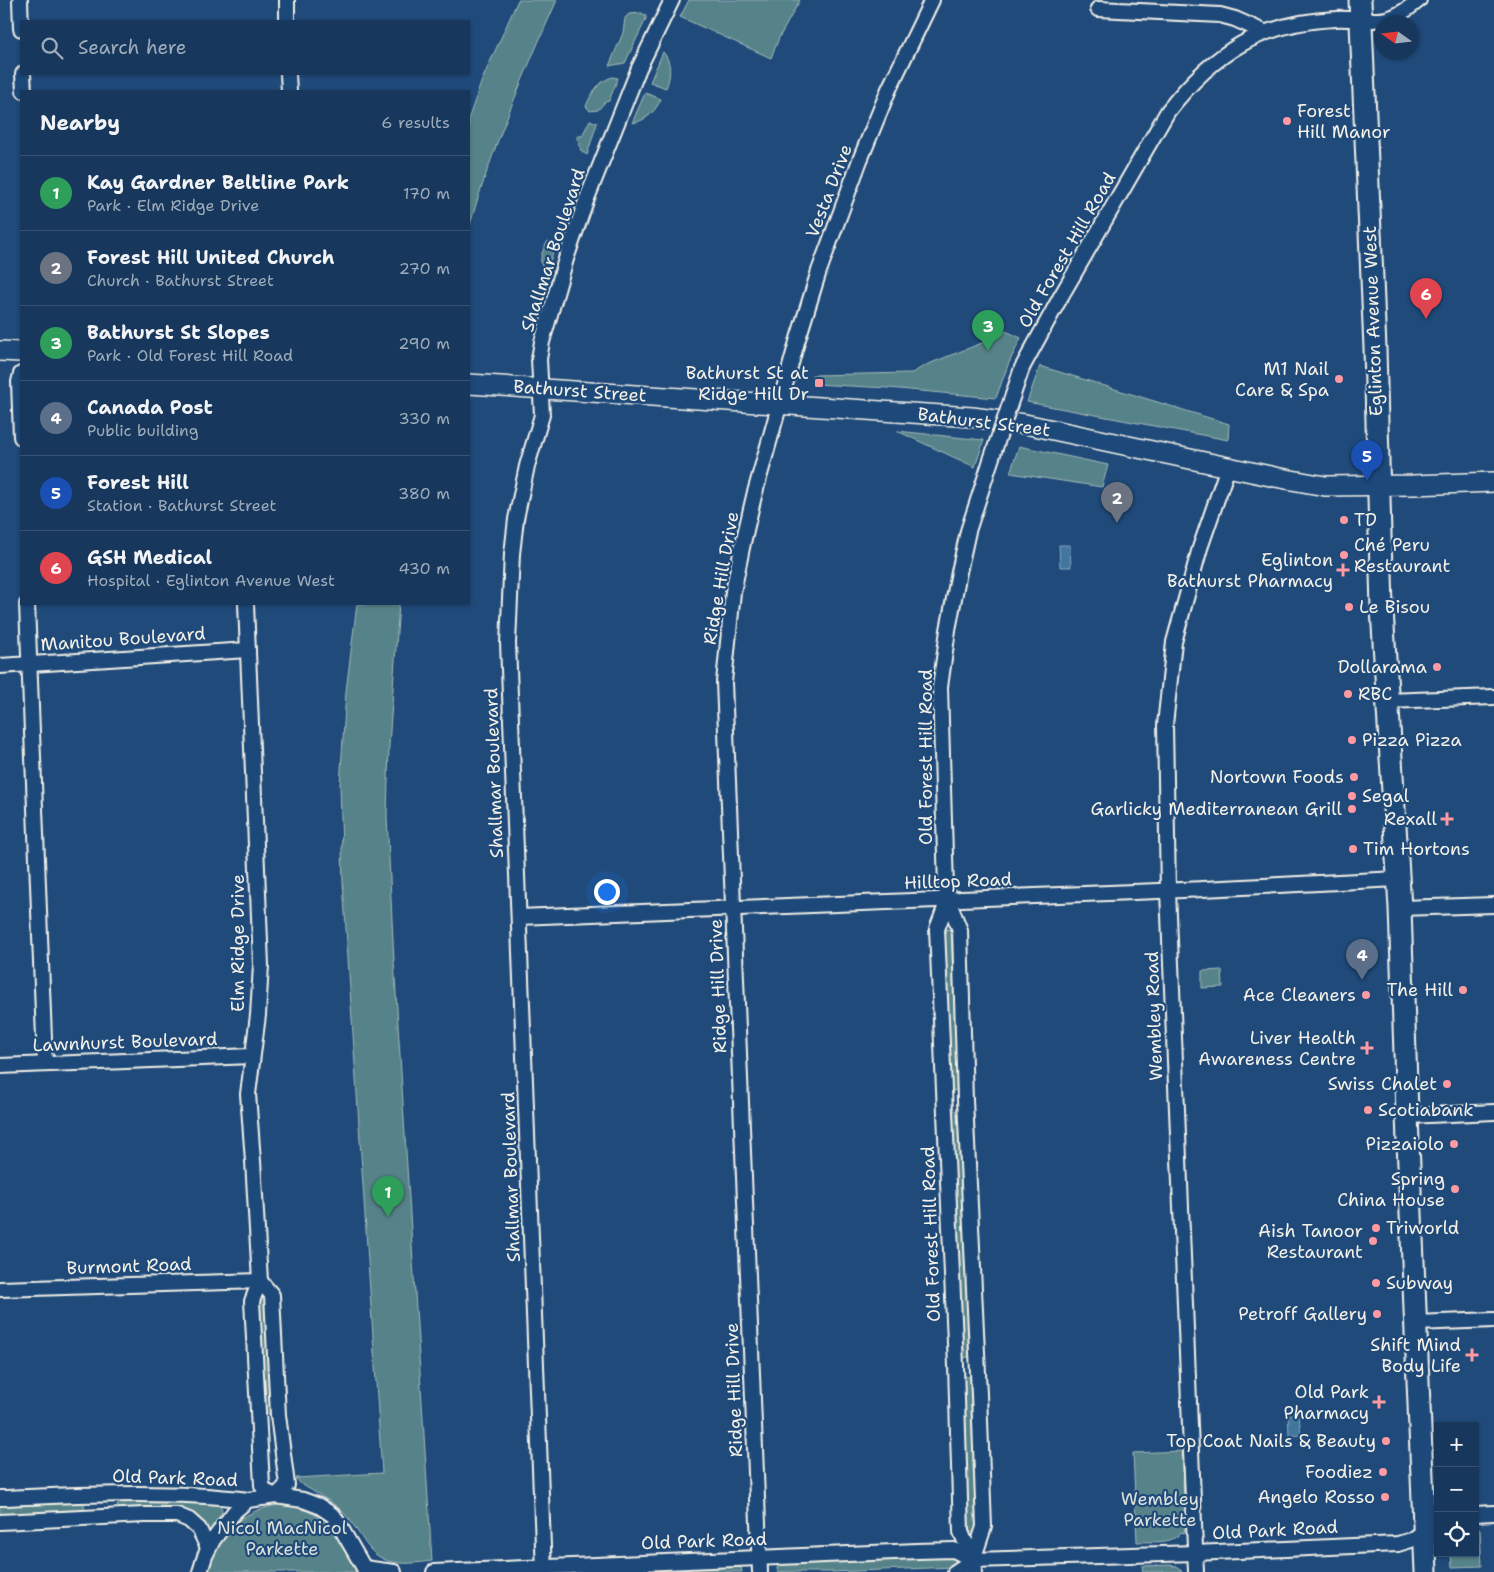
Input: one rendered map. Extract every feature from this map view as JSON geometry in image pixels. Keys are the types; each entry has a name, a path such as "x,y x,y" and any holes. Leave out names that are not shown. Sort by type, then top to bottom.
{"main road":[{"name":"Eglinton Avenue West","path":"1360,9 1375,348 1382,609 1400,908 1415,1323 1431,1525 1426,1572"},
{"path":"0,351 20,352"},
{"name":"Bathurst Street","path":"470,384 972,417 1016,423 1275,478 1325,486 1494,482"}],"street":[{"path":"20,0 21,20"},
{"path":"287,0 287,20"},
{"name":"Shallmar Boulevard","path":"544,1569 508,644 512,554 516,519 527,466 542,415 540,359 542,342 568,252 614,128 639,68 672,0"},
{"name":"Vesta Drive","path":"780,404 818,271 889,89 932,0"},
{"name":"Old Forest Hill Road","path":"974,1566 984,1528 965,1100 960,930 948,900 940,687 958,572 968,531 1022,368 1055,306 1168,111 1185,90 1220,57 1264,32 1295,23 1336,19 1360,9 1385,19 1405,11 1419,0"},
{"path":"1098,9 1220,16 1235,19 1264,32"},
{"path":"23,75 24,90"},
{"path":"288,75 289,90"},
{"path":"20,378 20,410"},
{"name":"Ridge Hill Drive","path":"759,1565 724,682 733,592 754,496 780,404"},
{"name":"Wembley Road","path":"1196,1572 1168,891 1164,725 1173,651 1200,548 1228,468"},
{"path":"27,605 45,1064"},
{"name":"Elm Ridge Drive","path":"246,605 261,965 258,1015 248,1094 260,1281 252,1301 262,1485 265,1491 276,1496 287,1486 278,1415 272,1295 260,1281"},
{"name":"Manitou Boulevard","path":"0,666 248,650"},
{"path":"1388,701 1494,697"},
{"name":"Hilltop Road","path":"519,917 1168,891 1398,879"},
{"name":"Old Forest Hill Road","path":"948,900 937,929 956,1366 961,1532 974,1566"},
{"path":"1400,908 1494,905"},
{"name":"Lawnhurst Boulevard","path":"0,1066 252,1056"},
{"path":"945,1100 965,1100"},
{"path":"1408,1116 1494,1112"},
{"name":"Burmont Road","path":"0,1290 260,1281"},
{"path":"1415,1323 1494,1320"},
{"path":"956,1366 977,1364"},
{"path":"259,1416 278,1415"},
{"name":"Old Park Road","path":"0,1498 100,1494 193,1495 248,1500 276,1496 302,1500 319,1506 334,1516 365,1570"},
{"name":"Old Park Road","path":"100,1494 101,1517"},
{"path":"200,1572 208,1548 228,1519 248,1500"},
{"path":"1479,1514 1494,1514"},
{"name":"Old Park Road","path":"0,1522 177,1515 189,1520 199,1529 208,1548"},
{"name":"Old Park Road","path":"434,1572 759,1565 954,1550 974,1566 1195,1553 1398,1544 1411,1540 1431,1525"},
{"path":"955,1572 974,1566"},
{"path":"365,1570 394,1572"}],"green space":[{"path":"518,0 557,0 520,84 487,170 470,225 470,114 482,80"},
{"path":"689,0 800,0 779,38 771,58 680,17"},
{"path":"642,13 646,16 646,19 625,63 609,66 623,33 625,18 629,14"},
{"path":"663,52 668,60 670,69 666,88 650,82"},
{"path":"612,77 618,78 609,101 605,102 598,110 590,111 586,106 593,92 599,85"},
{"path":"645,93 661,99 650,115 632,123"},
{"path":"590,120 597,123 587,155 581,151 577,136 582,136"},
{"path":"548,241 555,246 547,271 542,265 541,257"},
{"path":"1006,331 1021,338 1008,365 996,398 888,388 813,384 812,375 912,373 926,365 1002,335"},
{"path":"1040,366 1229,424 1228,440 1027,402"},
{"path":"897,431 984,440 975,467"},
{"path":"1019,446 1108,465 1102,487 1010,473"},
{"path":"357,605 399,605 389,745 387,816 394,961 432,1561 414,1563 388,1561 373,1552 339,1508 300,1483 296,1478 382,1473 343,883 340,785 346,691"},
{"path":"948,929 951,930 958,1088 954,1091 951,1088 944,933"},
{"path":"1222,970 1223,987 1202,988 1202,971"},
{"path":"955,1110 959,1114 969,1354 965,1358 961,1355 951,1114"},
{"path":"262,1296 266,1300 274,1412 270,1414 266,1413 264,1408 259,1298"},
{"path":"966,1376 970,1380 975,1532 970,1532 969,1530 962,1380"},
{"name":"Wembley Parkette","path":"1182,1451 1184,1533 1181,1532 1173,1539 1167,1541 1137,1542 1133,1453"},
{"path":"77,1501 85,1506 83,1511 0,1516 0,1505"},
{"path":"119,1502 213,1503 221,1507 222,1512 209,1532 193,1514 182,1509 164,1506 120,1509 117,1506"},
{"name":"Nicol MacNicol Parkette","path":"278,1505 294,1507 319,1517 337,1534 357,1572 208,1572 217,1546 232,1526 252,1513"},
{"path":"1480,1529 1482,1566 1452,1567 1451,1557 1479,1557"},
{"path":"953,1556 956,1558 957,1565 954,1567 833,1572 779,1572 777,1569 778,1565 782,1564"},
{"name":"Wembley Parkette","path":"1142,1566 1177,1566 1182,1572 1143,1572"},
{"path":"741,1567 742,1572 591,1572"}],"water":[{"path":"1059,545 1070,545 1071,567 1060,567"},
{"path":"1288,1414 1299,1414 1301,1435 1289,1436"}],"place":[{"name":"Forest Hill Manor","path":"1287,121"},
{"name":"GSH Medical","path":"1426,319"},
{"name":"Bathurst St Slopes","path":"988,351"},
{"name":"M1 Nail Care & Spa","path":"1339,379"},
{"name":"Bathurst St at Ridge Hill Dr","path":"819,383"},
{"name":"Forest Hill","path":"1367,481"},
{"name":"TD","path":"1344,520"},
{"name":"Forest Hill United Church","path":"1117,523"},
{"name":"Ché Peru Restaurant","path":"1344,555"},
{"name":"Eglinton Bathurst Pharmacy","path":"1343,570"},
{"name":"Le Bisou","path":"1349,607"},
{"name":"Dollarama","path":"1437,667"},
{"name":"RBC","path":"1348,694"},
{"name":"Pizza Pizza","path":"1352,740"},
{"name":"Nortown Foods","path":"1354,777"},
{"name":"Segal","path":"1352,796"},
{"name":"Garlicky Mediterranean Grill","path":"1352,809"},
{"name":"Rexall","path":"1447,819"},
{"name":"Tim Hortons","path":"1353,849"},
{"name":"Canada Post","path":"1362,980"},
{"name":"The Hill","path":"1463,990"},
{"name":"Ace Cleaners","path":"1366,995"},
{"name":"Liver Health Awareness Centre","path":"1367,1048"},
{"name":"Swiss Chalet","path":"1447,1084"},
{"name":"Scotiabank","path":"1368,1110"},
{"name":"Pizzaiolo","path":"1454,1144"},
{"name":"Spring China House","path":"1455,1189"},
{"name":"Kay Gardner Beltline Park","path":"388,1217"},
{"name":"Triworld","path":"1376,1228"},
{"name":"Aish Tanoor Restaurant","path":"1373,1241"},
{"name":"Subway","path":"1376,1283"},
{"name":"Petroff Gallery","path":"1377,1314"},
{"name":"Shift Mind Body Life","path":"1472,1355"},
{"name":"Old Park Pharmacy","path":"1379,1402"},
{"name":"Top Coat Nails & Beauty","path":"1386,1441"},
{"name":"Foodiez","path":"1383,1472"},
{"name":"Angelo Rosso","path":"1385,1497"}]}
